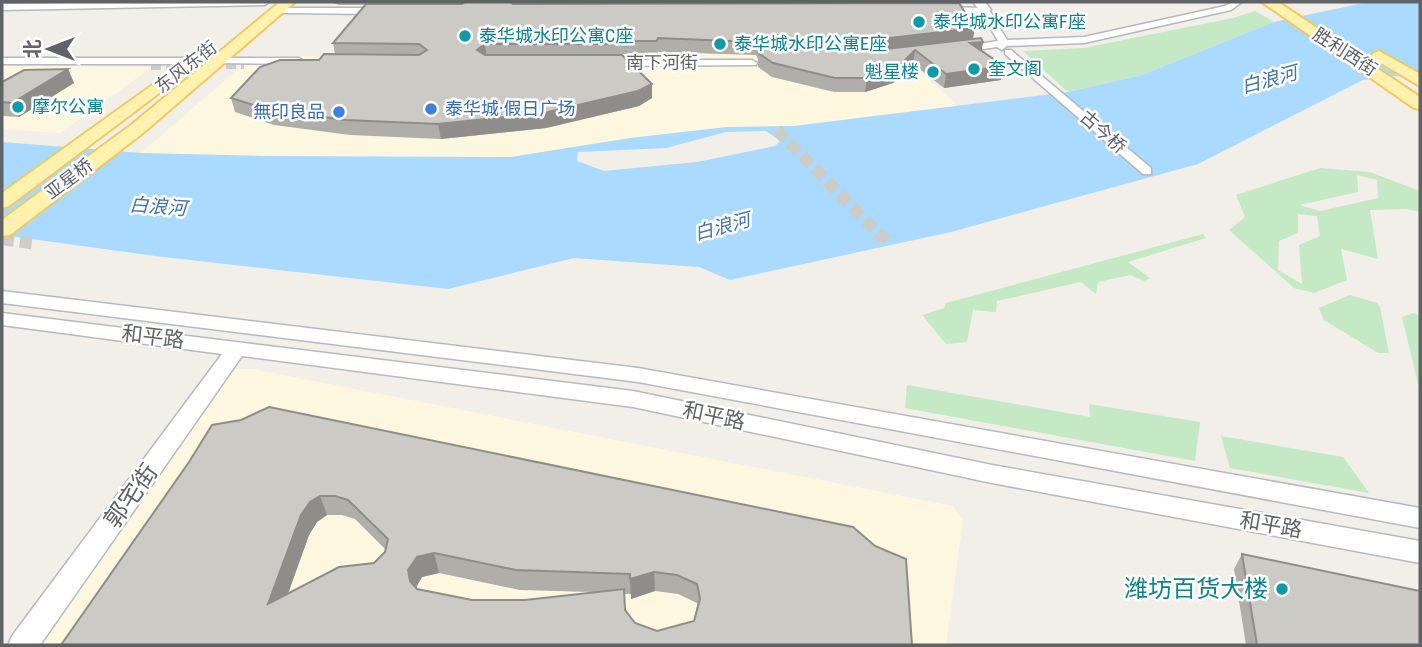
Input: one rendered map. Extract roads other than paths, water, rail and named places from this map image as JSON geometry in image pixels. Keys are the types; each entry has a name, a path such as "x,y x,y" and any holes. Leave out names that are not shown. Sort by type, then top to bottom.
{"main road":[{"name":"东风东街","path":"104,129 195,61 265,2"},
{"name":"胜利西街","path":"1269,2 1420,104"},
{"name":"胜利西街","path":"1290,2 1420,81"},
{"name":"东风东街","path":"137,129 284,6"},
{"name":"亚星桥","path":"2,202 104,129"},
{"name":"亚星桥","path":"2,230 137,129"},
{"name":"和平路","path":"2,297 638,375 1420,518"},
{"name":"和平路","path":"2,319 633,399 992,474 1420,552"},
{"name":"郭宅街","path":"23,645 238,347"}],"street":[{"path":"3,8 15,2"},
{"path":"3,8 265,2"},
{"path":"956,50 1084,40 1228,8 1238,2"},
{"path":"284,6 388,11"},
{"path":"931,10 982,6 1005,47"},
{"name":"古今桥","path":"1005,47 1147,171"},
{"path":"2,61 195,61"},
{"path":"221,61 309,62 244,64"},
{"path":"67,62 87,66 151,65"},
{"name":"南下河街","path":"599,63 752,63"}],"water":[{"name":"白浪河","path":"1368,2 1420,2 1420,73 1363,80 1198,164 951,232 730,280 699,267 574,258 448,289 155,256 2,235 2,142 141,153 511,157 630,138 727,127 794,126 1068,92 1142,75 1274,22","holes":["766,131 780,141 775,146 697,162 604,171 577,161 578,152 666,148 726,132"]}],"tunnel":[{"path":"151,65 244,64"},
{"path":"777,130 887,242"},
{"path":"2,239 36,244"}],"place":[{"name":"泰华城水印公寓F座","path":"919,22"},
{"name":"泰华城水印公寓C座","path":"465,36"},
{"name":"泰华城水印公寓E座","path":"720,44"},
{"name":"奎文阁","path":"974,69"},
{"name":"魁星楼","path":"933,72"},
{"name":"摩尔公寓","path":"18,107"},
{"name":"泰华城·假日广场","path":"431,109"},
{"name":"無印良品","path":"339,112"},
{"name":"潍坊百货大楼","path":"1282,589"}]}
